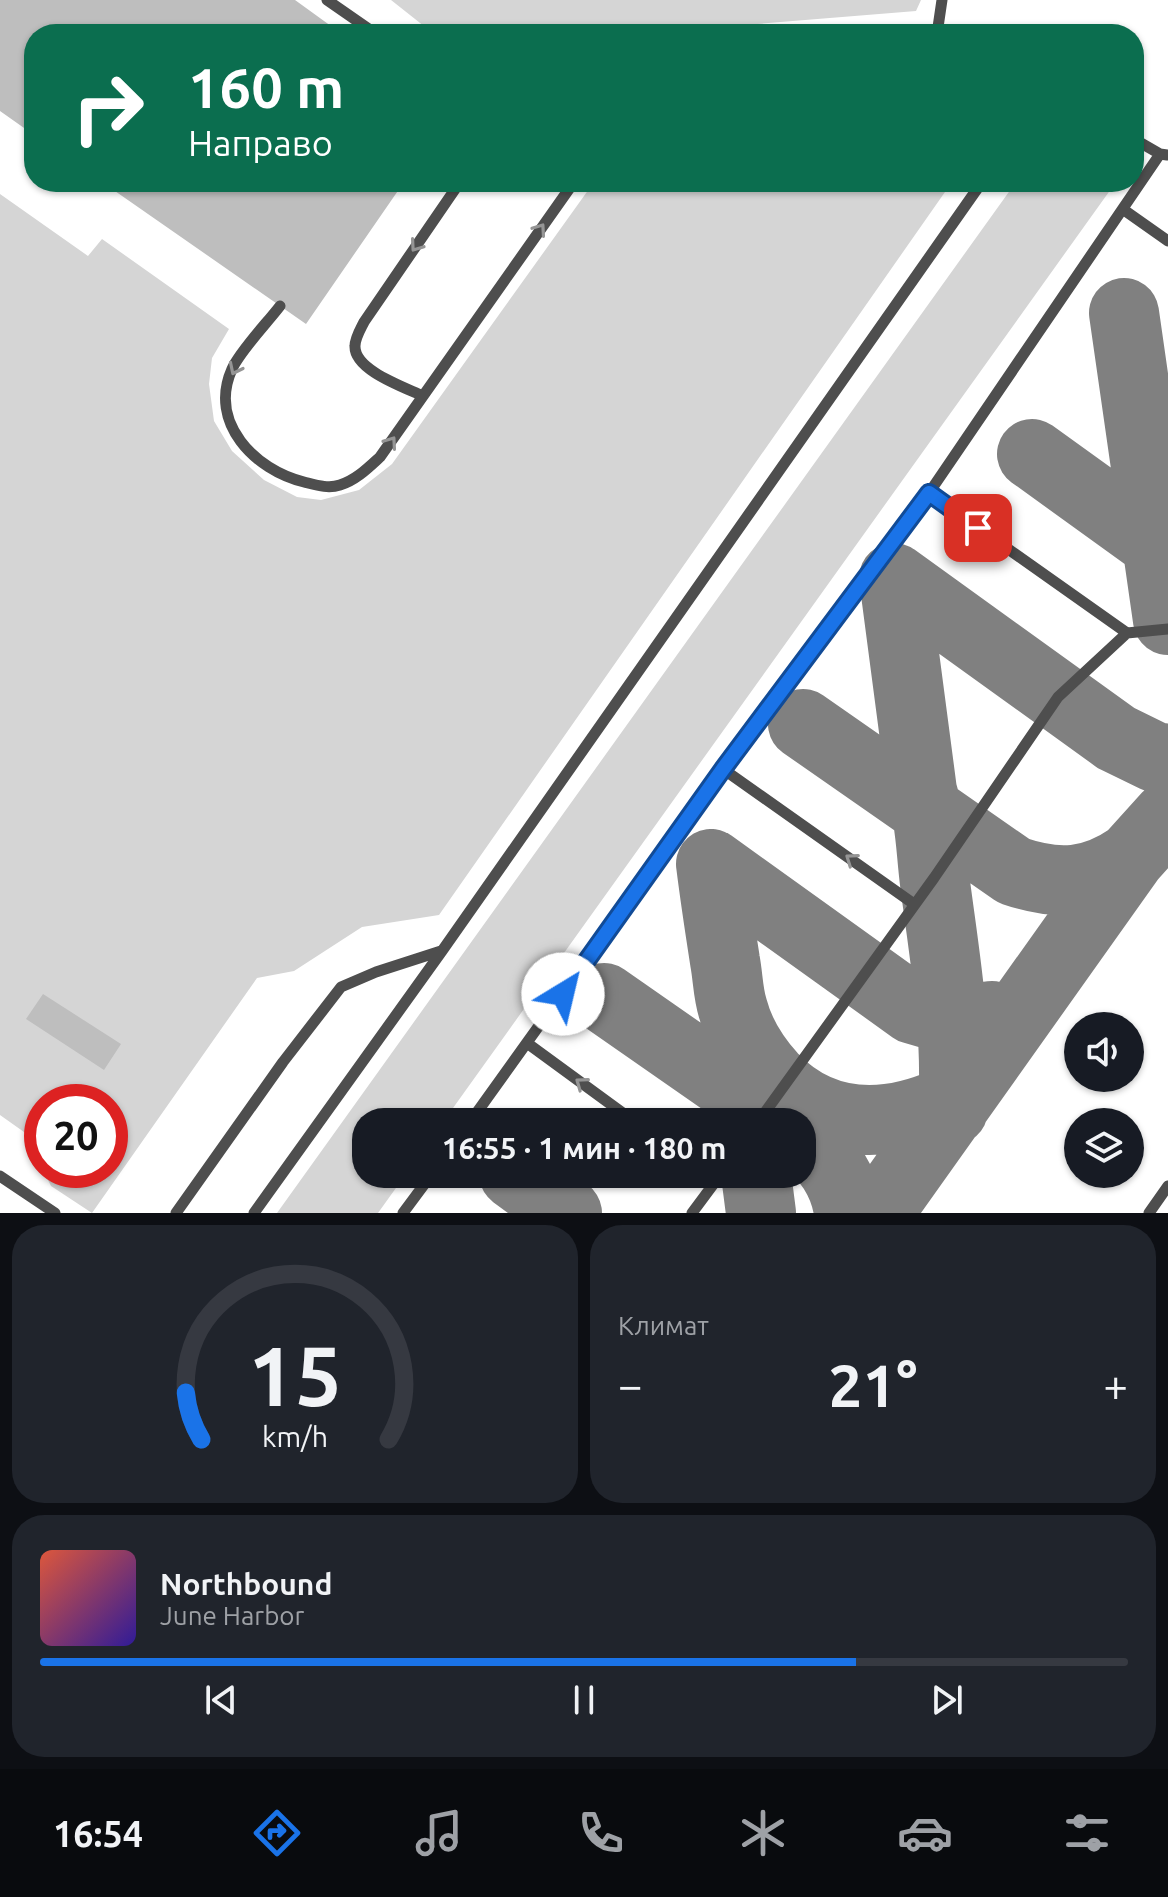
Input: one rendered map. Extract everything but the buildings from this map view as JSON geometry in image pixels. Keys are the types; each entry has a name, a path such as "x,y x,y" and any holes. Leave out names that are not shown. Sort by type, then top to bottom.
{"lane":[{"path":"327,0 362,24"},
{"path":"938,24 942,0"},
{"path":"1144,144 1164,155 1144,182"},
{"path":"423,396 369,369 358,360 355,349 364,322 453,192"},
{"path":"280,306 232,369 227,410 233,428 247,453 266,468 285,478 323,487 340,485 359,475 380,457 567,192"},
{"path":"254,1213 442,951 975,192"},
{"path":"480,1108 723,769 929,493 1137,192"},
{"path":"1124,210 1168,241"},
{"path":"929,493 1127,633"},
{"path":"768,1108 1058,697 1127,633 1168,629"},
{"path":"723,769 914,904"},
{"path":"176,1213 283,1062 341,987 442,951"},
{"path":"527,1043 616,1108"},
{"path":"0,1176 55,1213"},
{"path":"1149,1213 1168,1186"},
{"path":"403,1213 422,1188"},
{"path":"692,1213 708,1188"}],"shaded area":[{"path":"391,0 921,0 916,11 757,24 421,24"},
{"path":"587,192 945,192 439,915 362,927 294,971 257,978 128,1162 128,1084 24,1084 24,1132 0,1115 0,194 88,256 102,239 229,329 212,358 209,384 214,421 232,451 264,480 297,497 321,500 359,490 392,464"},
{"path":"1009,192 1109,192 453,1108 352,1108"},
{"path":"352,1108 352,1188 396,1188 378,1213 277,1213"},
{"path":"54,1188 110,1188 92,1213"}],"taxiway":[{"path":"1124,313 1168,620"},
{"path":"1032,454 1168,552"},
{"path":"894,578 950,996 954,1053 953,1110"},
{"path":"894,578 1116,738 1155,757 1168,759"},
{"path":"803,724 1014,871 1045,879 1074,880 1102,873 1131,857"},
{"path":"878,1213 1131,857 1168,816"},
{"path":"711,864 731,1003 744,1037 772,1077 811,1107 854,1119 900,1117 946,1102"},
{"path":"711,864 913,1009 954,1021 992,1016"},
{"path":"604,998 762,1108"},
{"path":"816,1149 839,1180 849,1213"},
{"path":"533,1188 567,1213"},
{"path":"758,1188 761,1213"}],"route":[{"path":"563,994 723,769 929,493 978,528"}]}
